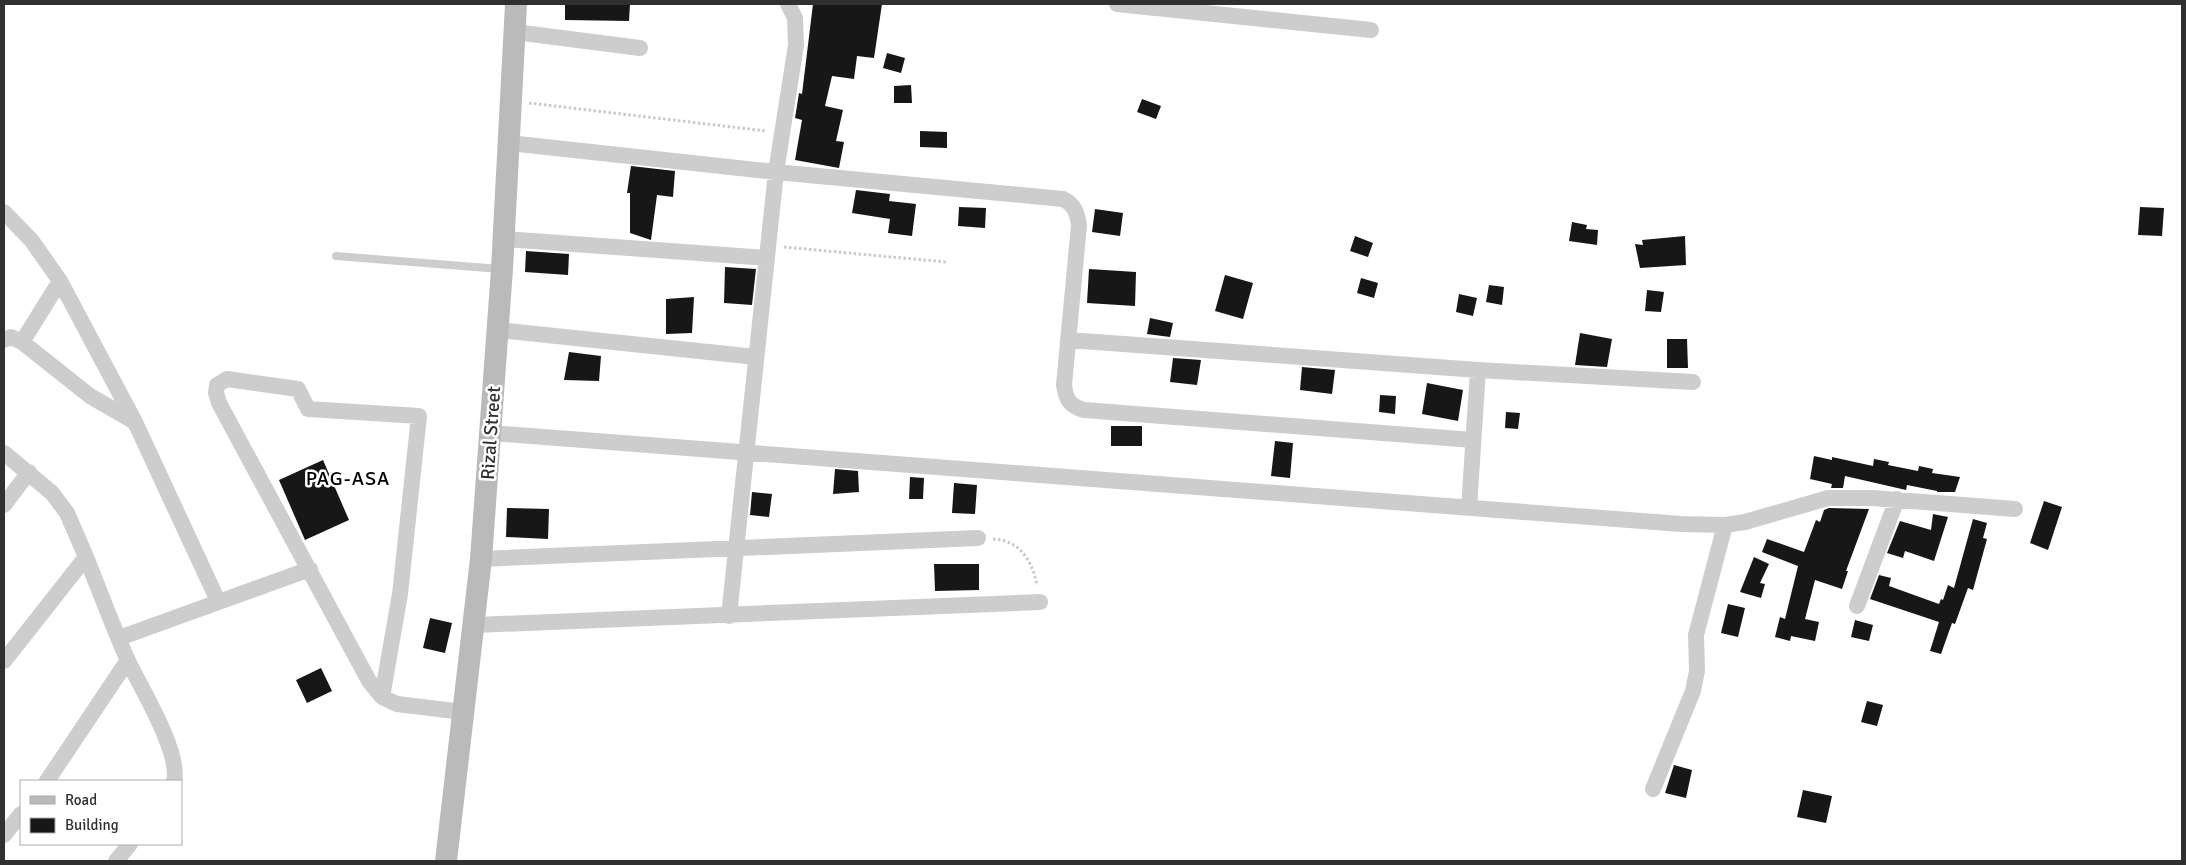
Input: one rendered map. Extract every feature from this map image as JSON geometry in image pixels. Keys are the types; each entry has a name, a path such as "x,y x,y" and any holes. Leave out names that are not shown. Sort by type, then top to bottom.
{"street":[{"name":"Rizal Street","path":"446,861 475,625 481,560 504,239 516,4"},
{"path":"729,616 776,172 796,45 795,18 788,4"},
{"path":"1117,4 1371,30"},
{"path":"515,32 640,48"},
{"path":"509,143 776,172 1052,196 1071,203 1075,209 1079,225 1064,386 1068,401 1074,407 1084,410 1473,440"},
{"path":"4,212 32,241 60,281 134,422 218,602"},
{"path":"504,239 767,252"},
{"path":"22,342 60,281"},
{"path":"498,330 756,357"},
{"path":"4,340 11,337 22,342 90,396 134,422"},
{"path":"1069,340 1478,370 1693,382"},
{"path":"1469,508 1478,370"},
{"path":"382,696 400,594 420,416 308,409 298,389 227,379 217,385 218,403 310,569 355,658 369,681 382,696 397,704 413,708 463,712"},
{"path":"491,433 1132,484 1680,524 1725,525 1745,522 1828,498 1897,499 2015,508"},
{"path":"4,453 52,493 66,513 128,660 165,738 173,762 174,780"},
{"path":"4,505 29,472"},
{"path":"1857,606 1897,499"},
{"path":"1653,789 1693,691 1697,671 1696,635 1725,525"},
{"path":"481,560 978,538"},
{"path":"4,661 86,558"},
{"path":"119,638 310,569"},
{"path":"475,625 1040,602"},
{"path":"48,780 128,660"},
{"path":"4,835 20,815"},
{"path":"116,861 129,845"}],"lane":[{"path":"336,256 502,269"}],"path":[{"path":"511,101 781,133"},
{"path":"767,252 946,262"},
{"path":"978,538 997,539 1015,545 1025,553 1032,566 1040,602"}],"building":[{"path":"565,4 630,4 629,21 565,20"},
{"path":"813,4 882,4 874,58 857,56 854,79 832,76 825,106 843,110 836,141 844,142 839,168 795,160 802,120 795,118 799,93 802,94"},
{"path":"887,53 905,58 901,73 883,68"},
{"path":"911,85 912,103 894,103 894,86"},
{"path":"1142,99 1161,106 1156,119 1137,112"},
{"path":"920,131 947,132 947,148 920,147"},
{"path":"631,166 675,171 673,197 657,195 651,240 630,233 630,193 627,193"},
{"path":"856,190 890,194 889,201 916,204 912,236 888,233 890,219 852,213"},
{"path":"959,207 986,208 985,228 958,226"},
{"path":"2140,207 2164,208 2162,236 2138,235"},
{"path":"1095,209 1123,213 1120,236 1092,232"},
{"path":"1572,222 1587,225 1586,229 1598,230 1597,245 1569,241"},
{"path":"1355,236 1373,243 1368,257 1350,251"},
{"path":"1685,236 1686,265 1640,268 1635,244 1643,245 1642,240"},
{"path":"526,251 569,254 568,275 525,272"},
{"path":"725,267 756,269 752,305 724,303"},
{"path":"1089,269 1136,272 1135,306 1087,303"},
{"path":"1225,275 1253,283 1243,319 1215,311"},
{"path":"1361,278 1378,283 1374,298 1357,293"},
{"path":"1489,285 1504,287 1502,305 1486,302"},
{"path":"1647,290 1664,292 1661,312 1645,311"},
{"path":"1459,294 1477,298 1473,316 1456,312"},
{"path":"694,297 692,333 666,334 666,299"},
{"path":"1150,318 1173,323 1170,337 1147,334"},
{"path":"1580,333 1612,339 1607,367 1575,365"},
{"path":"1667,339 1687,339 1688,368 1667,368"},
{"path":"569,352 601,356 599,381 564,380"},
{"path":"1173,358 1201,360 1197,385 1170,382"},
{"path":"1302,367 1335,370 1332,394 1300,390"},
{"path":"1427,383 1463,390 1458,421 1422,414"},
{"path":"1380,395 1396,396 1395,414 1379,412"},
{"path":"1506,412 1520,413 1518,429 1505,428"},
{"path":"1111,426 1142,426 1142,446 1111,446"},
{"path":"1275,441 1293,443 1290,478 1271,476"},
{"path":"1814,456 1832,460 1832,457 1873,466 1874,459 1889,462 1888,465 1918,471 1919,466 1933,469 1932,473 1960,477 1955,492 1937,492 1907,485 1906,490 1845,476 1843,488 1831,488 1832,484 1810,479"},
{"path":"323,460 349,520 305,540 279,480"},
{"path":"835,469 858,471 859,492 833,494"},
{"path":"910,477 924,478 923,499 909,499"},
{"path":"954,483 977,485 975,514 952,513"},
{"path":"752,492 772,494 769,517 750,515"},
{"path":"2044,501 2062,507 2048,550 2030,543"},
{"path":"507,508 549,509 548,539 506,537"},
{"path":"1829,508 1869,509 1846,571 1848,571 1842,589 1815,580 1805,619 1819,622 1815,641 1791,636 1790,641 1775,637 1780,617 1785,619 1798,566 1762,552 1767,539 1804,552 1816,520 1820,522 1824,510"},
{"path":"1933,514 1948,517 1934,561 1905,551 1903,558 1887,553 1900,521 1931,530"},
{"path":"1973,519 1987,523 1983,538 1987,539 1973,590 1968,588 1955,624 1952,623 1941,654 1930,651 1939,622 1870,599 1879,575 1891,578 1889,586 1939,604 1941,599 1943,600 1948,585 1954,588"},
{"path":"1754,557 1769,564 1760,583 1765,584 1761,598 1740,592"},
{"path":"934,564 979,564 979,590 935,591"},
{"path":"1728,604 1745,608 1738,637 1721,633"},
{"path":"430,618 452,623 445,653 423,648"},
{"path":"1855,620 1873,625 1869,641 1851,637"},
{"path":"321,668 332,691 307,703 296,680"},
{"path":"1867,701 1883,705 1877,726 1861,722"},
{"path":"1674,765 1692,770 1686,798 1665,793"},
{"path":"1803,790 1832,796 1826,823 1797,817"}],"district":[{"name":"PAG-ASA","path":"348,478"}]}
